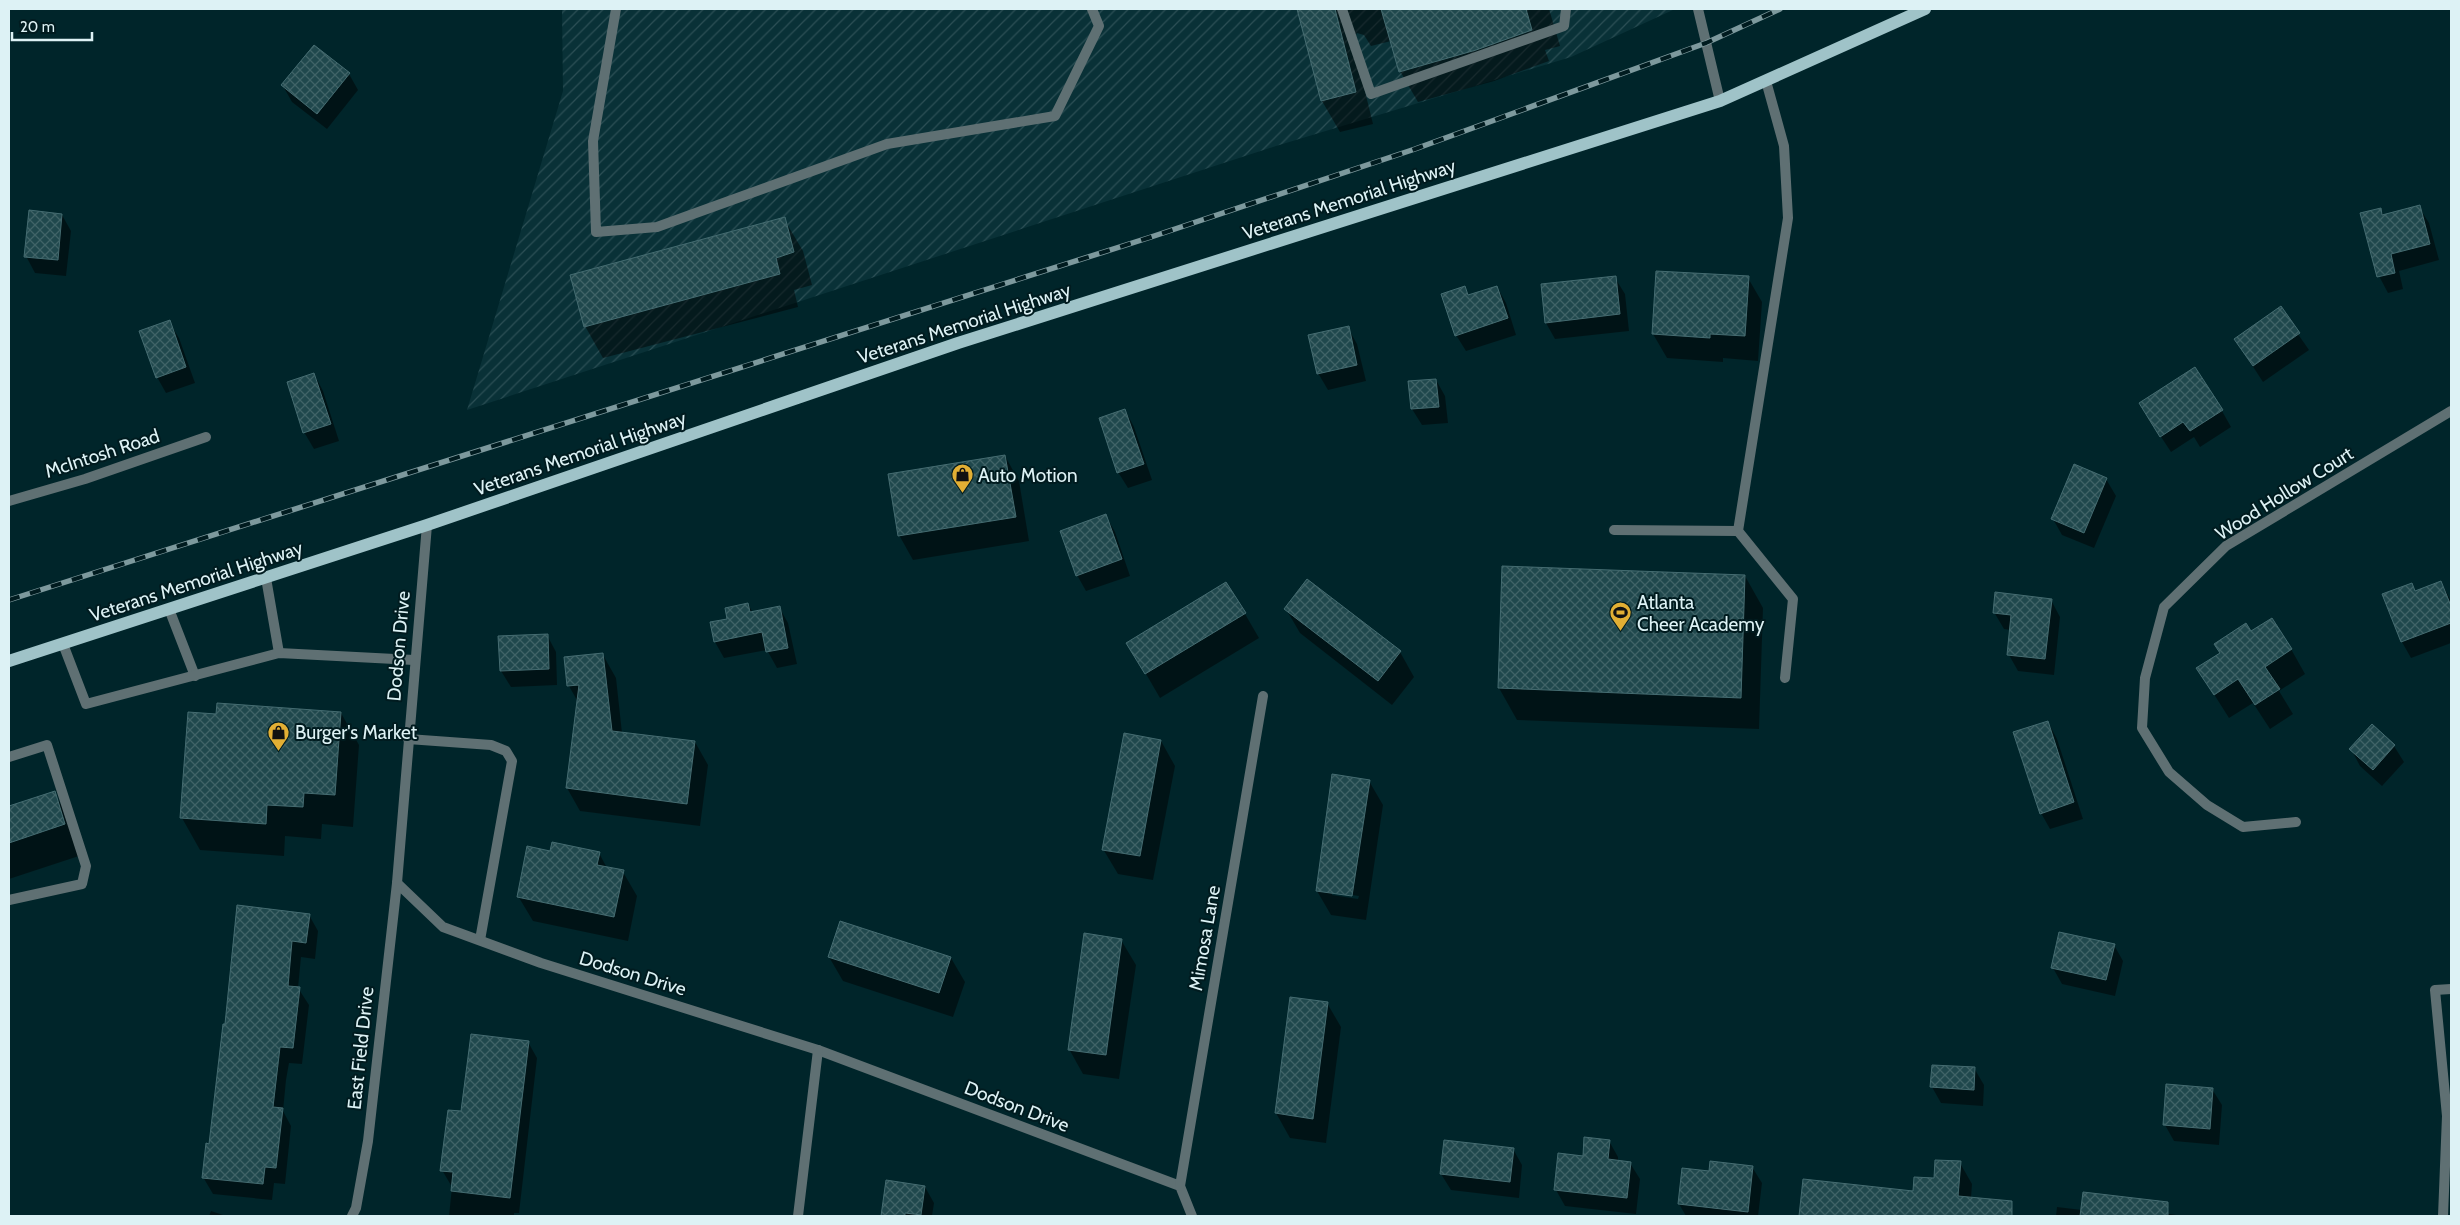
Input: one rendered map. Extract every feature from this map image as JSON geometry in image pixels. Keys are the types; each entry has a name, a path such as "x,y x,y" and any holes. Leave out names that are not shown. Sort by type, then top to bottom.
{"main road":[{"name":"Veterans Memorial Highway","path":"9,661 427,525 958,343 1720,101 1925,9"}],"street":[{"path":"616,9 592,141 596,232 657,227 887,144 1055,116 1099,26 1092,9"},
{"path":"1342,9 1371,94 1564,26 1566,9"},
{"path":"1698,9 1720,101"},
{"path":"1766,81 1784,146 1788,218 1738,531 1792,599 1785,678"},
{"name":"Wood Hollow Court","path":"2296,822 2243,827 2207,805 2170,772 2142,728 2145,678 2164,607 2226,546 2451,411"},
{"name":"McIntosh Road","path":"9,501 85,479 206,437"},
{"name":"Dodson Drive","path":"427,525 414,660 397,882 443,928 541,963 818,1050 1180,1186"},
{"path":"1614,530 1738,531"},
{"path":"266,578 280,653"},
{"path":"169,609 195,676"},
{"path":"63,644 86,704 280,653 414,660"},
{"name":"Mimosa Lane","path":"1180,1186 1263,696"},
{"path":"408,739 492,745 506,751 512,761 480,940"},
{"path":"9,757 47,745 86,866 82,884 9,900"},
{"name":"East Field Drive","path":"352,1216 356,1208 368,1141 397,882"},
{"path":"2444,1216 2447,1116 2435,990 2451,989"},
{"path":"798,1216 818,1050"},
{"path":"1180,1186 1192,1216"}],"shaded area":[{"path":"562,9 1675,9 1571,57 1276,146 467,410 563,91"}],"building":[{"path":"1297,9 1335,9 1356,92 1321,101"},
{"path":"1381,9 1526,9 1532,30 1476,50 1399,72"},
{"path":"314,45 350,73 317,114 281,85"},
{"path":"2420,205 2430,244 2391,254 2395,273 2377,277 2360,213 2381,208 2382,215"},
{"path":"29,210 62,214 58,260 24,257"},
{"path":"785,217 794,252 776,258 780,274 584,327 570,275"},
{"path":"1656,271 1749,276 1745,336 1710,334 1710,338 1652,334"},
{"path":"1616,276 1620,314 1545,323 1541,284"},
{"path":"1465,286 1468,295 1497,286 1508,318 1455,336 1441,294"},
{"path":"2281,306 2300,333 2253,366 2234,339"},
{"path":"170,320 186,367 156,378 139,331"},
{"path":"1349,326 1357,365 1317,374 1308,335"},
{"path":"2195,367 2223,410 2190,431 2183,422 2160,437 2139,403"},
{"path":"314,373 331,424 303,433 287,382"},
{"path":"1436,379 1439,407 1411,409 1408,381"},
{"path":"1125,409 1144,464 1117,473 1099,418"},
{"path":"1005,455 1016,517 898,536 888,474"},
{"path":"2074,464 2107,478 2084,533 2051,519"},
{"path":"1106,514 1122,559 1076,576 1060,531"},
{"name":"Atlanta Cheer Academy","path":"1502,566 1745,575 1741,698 1498,688"},
{"path":"1307,579 1401,651 1378,681 1284,609"},
{"path":"2441,581 2451,606 2451,623 2401,642 2382,594 2412,583 2415,591"},
{"path":"1226,582 1246,613 1145,674 1126,643"},
{"path":"1995,592 2052,599 2045,659 2007,655 2011,615 1993,613"},
{"path":"748,603 750,612 780,606 788,648 766,652 762,632 714,642 710,622 727,619 725,608"},
{"path":"2272,618 2292,649 2265,667 2280,689 2255,705 2238,679 2214,695 2196,668 2220,653 2214,644 2246,623 2251,631"},
{"path":"548,634 549,669 500,671 498,636"},
{"path":"603,653 612,731 695,741 687,804 566,788 579,685 567,686 564,657"},
{"path":"217,703 341,712 335,795 304,793 303,807 267,805 266,824 180,818 188,712 216,714"},
{"path":"2048,721 2074,802 2040,814 2013,732"},
{"path":"2372,724 2395,745 2373,770 2349,749"},
{"path":"1124,733 1161,740 1140,856 1102,850"},
{"path":"1332,774 1370,780 1352,896 1316,891"},
{"path":"55,791 65,824 9,843 9,806"},
{"path":"552,842 600,852 597,865 624,870 614,917 517,897 527,846 550,851"},
{"path":"237,905 310,914 306,943 292,941 288,986 300,987 293,1048 280,1047 273,1107 283,1108 276,1168 265,1167 263,1184 202,1178 206,1143 209,1144 223,1024 225,1024"},
{"path":"840,921 951,957 939,993 828,957"},
{"path":"2059,932 2115,944 2106,980 2051,968"},
{"path":"1084,933 1122,939 1106,1055 1068,1050"},
{"path":"1290,997 1328,1002 1313,1119 1275,1113"},
{"path":"471,1034 529,1041 510,1198 451,1191 453,1172 440,1171 448,1110 461,1111"},
{"path":"1932,1065 1975,1067 1974,1090 1930,1087"},
{"path":"2166,1084 2213,1088 2210,1129 2163,1125"},
{"path":"1584,1137 1610,1140 1608,1159 1631,1162 1627,1198 1554,1190 1558,1153 1583,1156"},
{"path":"1444,1140 1514,1148 1510,1182 1440,1174"},
{"path":"1935,1160 1961,1161 1958,1196 2012,1201 2012,1216 1799,1216 1803,1179 1913,1191 1914,1177 1934,1178"},
{"path":"1710,1161 1753,1166 1748,1212 1678,1204 1682,1168 1709,1171"},
{"path":"886,1180 925,1186 921,1215 905,1213 905,1216 881,1216"},
{"path":"2083,1192 2168,1202 2168,1216 2080,1216"}],"railway":[{"path":"9,600 1151,237 1415,149 1706,43 1780,9"}],"place":[{"name":"Auto Motion","path":"962,494"},
{"name":"Atlanta Cheer Academy","path":"1621,632"},
{"name":"Burger's Market","path":"279,751"}]}
